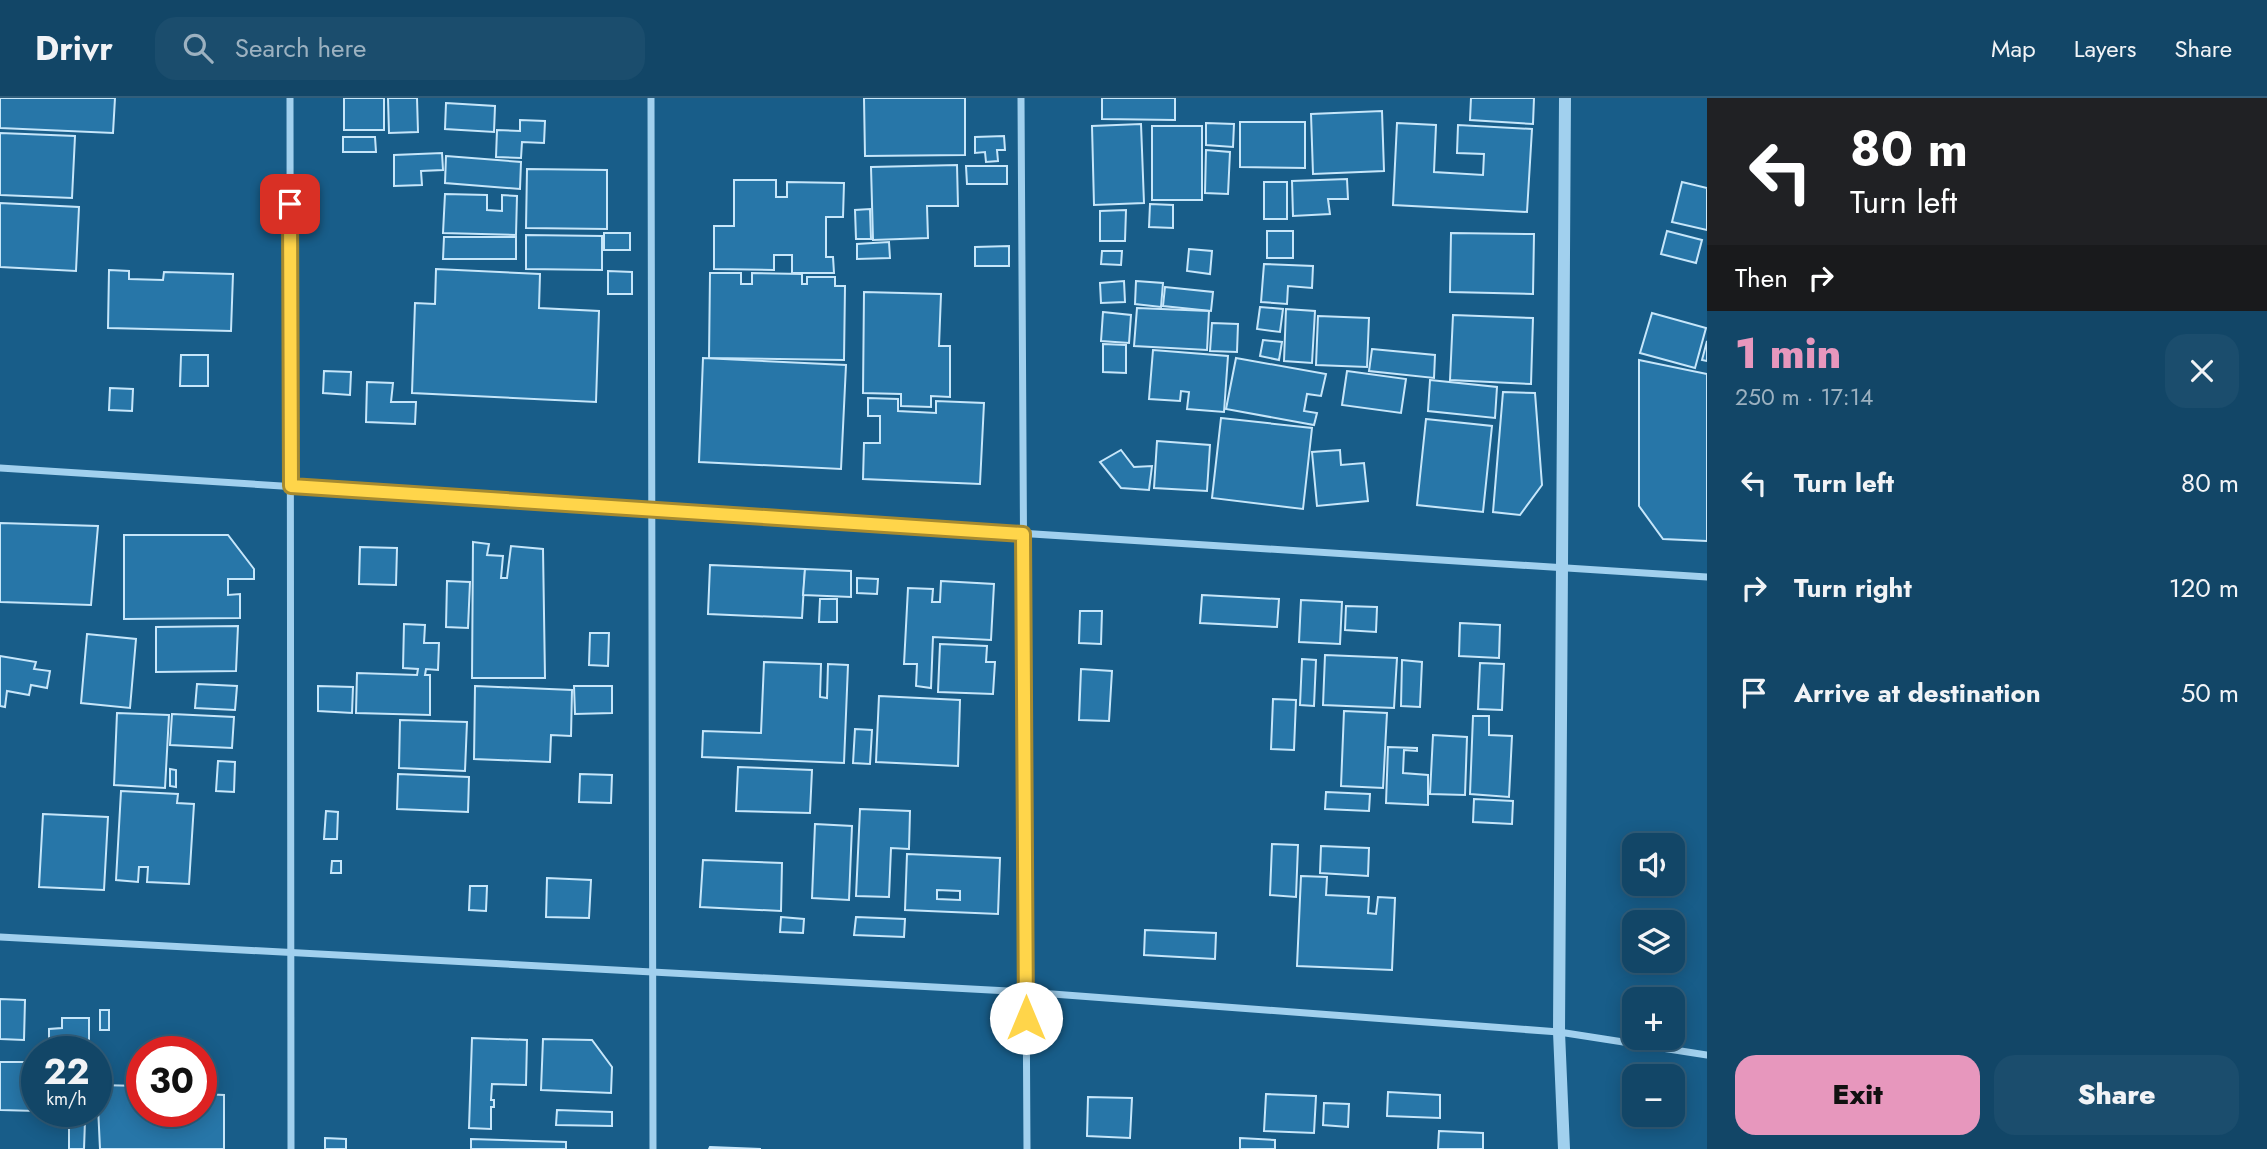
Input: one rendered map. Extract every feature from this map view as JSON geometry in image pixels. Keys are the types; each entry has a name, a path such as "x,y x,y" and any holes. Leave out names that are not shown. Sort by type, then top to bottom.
{"street":[{"path":"290,98 291,1149"},
{"path":"651,98 653,1149"},
{"path":"1021,98 1027,1149"},
{"path":"1563,1149 1559,1032 1565,98"},
{"path":"0,468 1707,577"},
{"path":"0,937 1026,992 1559,1032 1707,1055"}],"building":[{"path":"0,98 115,98 113,133 0,128"},
{"path":"344,98 384,98 384,130 344,130"},
{"path":"388,98 417,98 418,132 389,133"},
{"path":"864,98 965,98 965,155 865,156"},
{"path":"1102,98 1175,98 1175,120 1102,119"},
{"path":"1471,98 1534,98 1533,124 1470,120"},
{"path":"446,103 495,106 494,132 445,129"},
{"path":"1382,111 1384,171 1313,174 1311,114"},
{"path":"520,120 545,121 544,143 522,142 521,158 496,157 497,130 520,131"},
{"path":"1240,122 1305,122 1305,168 1240,167"},
{"path":"1206,123 1234,124 1233,147 1206,145"},
{"path":"1397,123 1436,125 1434,172 1483,175 1484,154 1457,153 1458,125 1532,129 1527,212 1393,205"},
{"path":"1141,124 1144,203 1094,205 1092,126"},
{"path":"1152,126 1202,126 1202,200 1152,200"},
{"path":"0,133 75,136 72,198 0,195"},
{"path":"1004,136 1005,150 997,150 998,161 986,162 985,152 975,153 975,137"},
{"path":"343,137 375,137 376,152 343,152"},
{"path":"1206,150 1230,152 1228,194 1205,193"},
{"path":"442,153 443,170 421,171 422,185 394,186 394,155"},
{"path":"446,156 521,162 520,189 445,183"},
{"path":"957,165 958,206 927,206 928,238 873,240 871,167"},
{"path":"966,166 1007,166 1007,184 967,184"},
{"path":"527,169 607,170 607,229 526,228"},
{"path":"1347,179 1348,199 1328,199 1330,214 1293,216 1292,181"},
{"path":"734,180 776,180 776,197 787,197 787,182 844,183 843,217 826,217 826,257 833,257 834,273 792,273 792,255 774,255 774,270 714,269 714,226 734,226"},
{"path":"1264,182 1287,182 1287,219 1264,219"},
{"path":"1682,182 1707,188 1707,230 1672,222"},
{"path":"445,194 487,195 487,210 502,211 502,195 517,196 516,235 443,233"},
{"path":"0,203 79,207 76,271 0,267"},
{"path":"1150,204 1173,205 1173,228 1149,227"},
{"path":"870,209 871,239 856,239 855,210"},
{"path":"1126,210 1125,241 1100,241 1100,211"},
{"path":"1267,231 1293,231 1293,258 1267,258"},
{"path":"1667,231 1702,240 1696,263 1661,254"},
{"path":"604,233 630,233 630,250 604,250"},
{"path":"1451,233 1534,234 1533,294 1450,292"},
{"path":"526,235 602,236 602,270 526,269"},
{"path":"444,237 516,237 516,259 443,259"},
{"path":"889,242 890,258 857,259 857,244"},
{"path":"1009,246 1009,266 975,266 975,247"},
{"path":"1189,249 1212,251 1210,274 1187,271"},
{"path":"1102,251 1122,251 1121,265 1101,264"},
{"path":"1264,264 1313,266 1312,288 1288,286 1287,304 1261,302"},
{"path":"436,269 540,274 539,308 599,311 596,402 412,393 415,303 435,304"},
{"path":"109,270 129,271 129,279 163,280 164,272 233,274 231,331 108,328"},
{"path":"608,271 632,272 632,294 608,294"},
{"path":"710,273 741,273 741,284 752,284 752,273 802,274 802,284 807,284 807,277 835,277 835,286 845,286 844,360 709,358"},
{"path":"1124,281 1125,302 1101,303 1100,283"},
{"path":"1136,281 1163,283 1161,307 1135,304"},
{"path":"1165,287 1213,292 1211,311 1163,306"},
{"path":"864,292 941,294 939,346 950,346 950,397 931,396 931,407 901,406 901,394 863,393"},
{"path":"1260,307 1283,309 1280,332 1257,329"},
{"path":"1137,308 1209,311 1207,350 1134,346"},
{"path":"1286,309 1315,311 1312,363 1284,361"},
{"path":"1103,312 1131,315 1129,343 1101,341"},
{"path":"1652,313 1706,328 1695,368 1640,353"},
{"path":"1453,315 1533,318 1531,384 1450,380"},
{"path":"1318,316 1369,318 1367,367 1316,365"},
{"path":"1212,323 1238,324 1237,352 1210,351"},
{"path":"1263,340 1282,342 1279,360 1260,356"},
{"path":"1707,341 1707,361 1702,360"},
{"path":"1103,344 1126,345 1126,373 1103,372"},
{"path":"1372,349 1435,355 1434,378 1369,371"},
{"path":"1153,350 1228,356 1224,412 1187,409 1189,392 1181,391 1180,401 1149,399"},
{"path":"181,355 208,355 208,386 180,386"},
{"path":"703,358 846,365 841,469 699,462"},
{"path":"1236,358 1326,374 1321,396 1307,394 1304,411 1317,413 1314,425 1226,409"},
{"path":"1639,360 1707,374 1707,541 1663,539 1639,506"},
{"path":"324,371 351,372 350,395 323,393"},
{"path":"1347,371 1406,379 1401,413 1342,405"},
{"path":"1430,380 1497,387 1495,418 1428,411"},
{"path":"367,382 393,383 391,402 416,402 415,424 366,422"},
{"path":"110,388 133,389 132,411 109,410"},
{"path":"1503,392 1535,393 1542,485 1520,515 1493,512"},
{"path":"868,398 898,399 898,411 936,413 936,401 984,403 980,484 863,479 864,443 880,443 880,416 868,416"},
{"path":"1221,418 1312,428 1303,509 1212,498"},
{"path":"1426,419 1492,426 1483,512 1417,505"},
{"path":"1157,441 1210,445 1207,491 1154,488"},
{"path":"1121,450 1134,467 1152,466 1149,490 1121,488 1100,462"},
{"path":"1340,450 1341,465 1364,463 1368,501 1317,506 1312,452"},
{"path":"0,523 98,526 91,605 0,602"},
{"path":"124,535 228,535 254,569 254,579 228,579 228,595 240,594 240,618 124,619"},
{"path":"473,542 489,544 487,555 503,556 501,578 507,578 511,546 543,549 545,678 472,678"},
{"path":"360,547 397,548 396,585 359,584"},
{"path":"710,565 805,569 802,618 708,614"},
{"path":"805,569 851,571 851,597 803,595"},
{"path":"857,578 878,579 877,594 857,593"},
{"path":"447,581 470,582 468,628 446,627"},
{"path":"941,581 994,584 991,640 933,637 931,688 916,686 917,664 904,664 908,588 933,589 932,602 940,602"},
{"path":"1202,595 1279,599 1277,627 1200,623"},
{"path":"820,599 837,599 837,622 819,622"},
{"path":"1301,600 1342,602 1340,644 1299,642"},
{"path":"1346,606 1377,607 1376,632 1345,630"},
{"path":"1080,611 1102,611 1101,644 1079,643"},
{"path":"1460,623 1500,625 1499,658 1459,656"},
{"path":"404,624 425,625 424,643 439,643 438,670 426,669 425,675 430,675 430,715 356,713 357,673 417,675 418,669 403,668"},
{"path":"238,626 236,671 156,672 156,627"},
{"path":"590,633 609,633 608,666 589,665"},
{"path":"87,634 136,639 130,708 81,703"},
{"path":"940,644 987,646 986,662 995,662 993,694 938,692"},
{"path":"1325,655 1397,658 1394,708 1323,705"},
{"path":"0,656 36,662 34,669 50,671 47,688 31,685 29,695 7,691 5,707 0,706"},
{"path":"1302,659 1316,660 1314,706 1300,705"},
{"path":"1402,660 1422,662 1420,707 1401,706"},
{"path":"764,662 821,664 820,697 827,698 828,664 848,665 844,763 702,757 703,731 761,733"},
{"path":"1480,663 1504,664 1502,710 1478,709"},
{"path":"1081,669 1112,671 1109,721 1079,720"},
{"path":"197,684 237,686 235,710 195,708"},
{"path":"318,686 353,687 352,713 318,711"},
{"path":"475,686 572,690 571,736 551,735 550,762 474,759"},
{"path":"574,686 612,686 612,713 575,714"},
{"path":"879,696 960,700 958,766 876,762"},
{"path":"1273,699 1296,700 1294,750 1271,749"},
{"path":"1344,711 1387,713 1383,788 1341,786"},
{"path":"117,713 169,715 165,788 114,785"},
{"path":"172,714 234,717 232,748 170,745"},
{"path":"1473,716 1489,716 1489,735 1512,736 1509,797 1470,794"},
{"path":"400,720 467,722 465,771 399,768"},
{"path":"855,729 872,730 870,764 853,763"},
{"path":"1433,735 1467,737 1465,795 1430,794"},
{"path":"1388,747 1417,748 1417,751 1404,750 1403,773 1428,775 1428,805 1386,803"},
{"path":"218,761 235,762 234,792 216,791"},
{"path":"738,767 812,770 810,813 736,811"},
{"path":"170,769 176,770 176,787 170,786"},
{"path":"398,774 469,777 468,812 397,809"},
{"path":"580,774 612,775 611,803 579,802"},
{"path":"121,791 178,794 177,803 194,804 189,884 147,882 148,867 139,867 138,882 116,880"},
{"path":"1326,792 1370,794 1369,811 1325,809"},
{"path":"1474,799 1513,801 1512,824 1473,822"},
{"path":"860,809 910,811 909,849 891,848 889,897 856,896"},
{"path":"326,811 338,812 337,839 324,839"},
{"path":"43,814 108,817 104,890 39,887"},
{"path":"815,824 852,826 849,900 812,898"},
{"path":"1272,844 1298,845 1296,897 1270,895"},
{"path":"1321,846 1369,848 1368,876 1320,873"},
{"path":"907,854 1000,858 998,914 905,910","holes":["937,890 960,891 960,900 937,899"]},
{"path":"703,860 782,863 781,911 700,907"},
{"path":"332,861 341,861 341,873 331,873"},
{"path":"1301,876 1327,877 1326,895 1369,897 1368,913 1376,914 1378,897 1395,898 1392,970 1297,966"},
{"path":"547,878 591,880 589,918 546,917"},
{"path":"470,886 487,886 486,911 469,910"},
{"path":"781,917 804,919 803,933 780,932"},
{"path":"856,917 905,919 904,937 854,935"},
{"path":"1145,930 1216,933 1215,959 1144,955"},
{"path":"0,999 25,1000 24,1036 21,1036 21,1040 0,1039"},
{"path":"100,1010 109,1010 109,1030 100,1030"},
{"path":"62,1018 89,1018 89,1036 49,1036 49,1029 62,1028"},
{"path":"472,1038 527,1040 526,1085 492,1084 491,1100 494,1100 494,1107 491,1107 491,1129 469,1128"},
{"path":"543,1039 592,1040 612,1067 611,1093 541,1090"},
{"path":"0,1062 21,1062 21,1111 0,1110"},
{"path":"112,1085 126,1086 126,1127 217,1127 217,1095 224,1095 224,1149 100,1149 99,1127 112,1127"},
{"path":"1388,1092 1440,1095 1440,1118 1387,1116"},
{"path":"1266,1094 1316,1096 1314,1133 1264,1131"},
{"path":"1088,1097 1132,1098 1130,1138 1087,1136"},
{"path":"1324,1103 1349,1104 1348,1127 1323,1125"},
{"path":"557,1110 612,1112 612,1126 556,1125"},
{"path":"69,1127 85,1127 84,1149 69,1149"},
{"path":"1439,1131 1483,1133 1483,1149 1438,1149"},
{"path":"325,1138 346,1139 346,1149 325,1149"},
{"path":"1240,1138 1275,1140 1275,1149 1240,1149"},
{"path":"471,1139 566,1142 566,1149 471,1149"},
{"path":"710,1147 761,1149 709,1149"}],"route":[{"path":"290,204 291,486 1023,534 1026,1018"}]}
